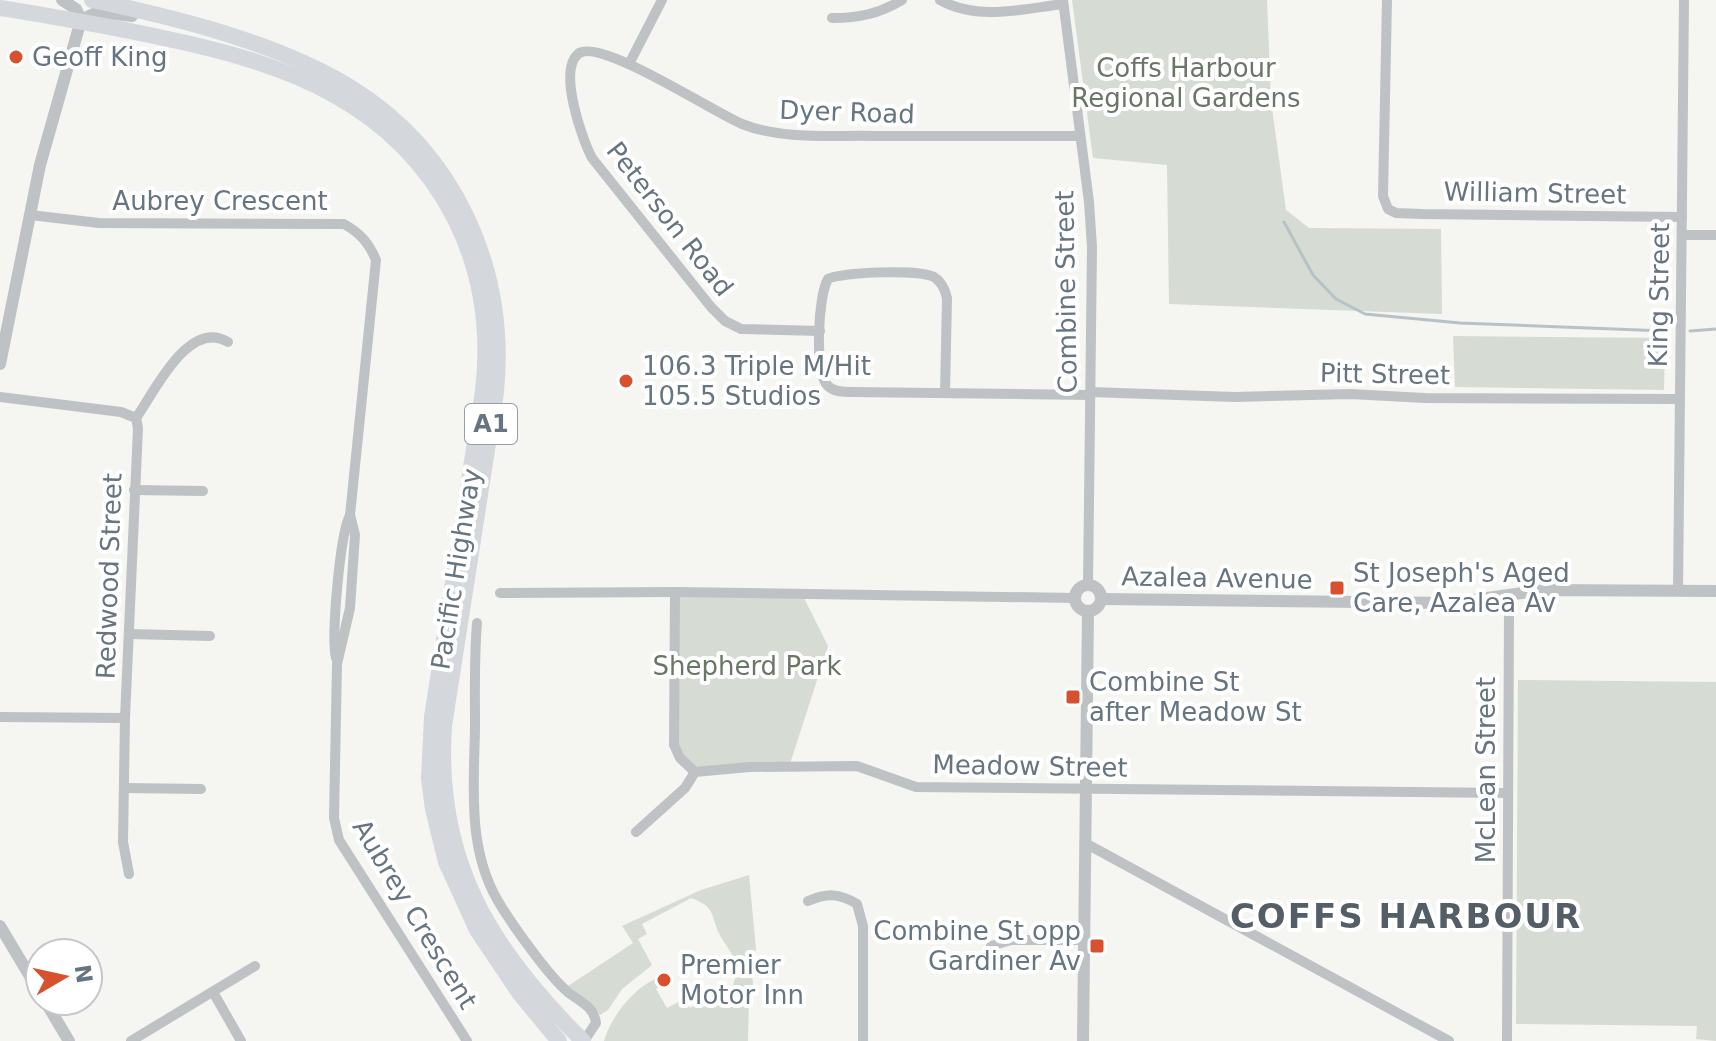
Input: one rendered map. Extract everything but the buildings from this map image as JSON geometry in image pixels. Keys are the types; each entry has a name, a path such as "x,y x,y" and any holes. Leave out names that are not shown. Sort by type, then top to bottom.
{"highway":[{"name":"Pacific Highway","path":"92,0 170,17 250,43 347,86 409,133 432,159 459,200 481,246 497,318 498,373 444,726 442,777 446,812 459,860 483,915 529,984 584,1041"},
{"name":"Pacific Highway","path":"0,8 20,5 234,53 276,67 345,99 383,126 409,152 438,190 460,230 480,290 486,368 432,717 429,779 446,862 477,930 520,994 559,1041"}],"street":[{"path":"0,364 43,152 81,20 76,9 62,0"},
{"path":"629,64 662,0"},
{"path":"832,18 878,13 902,0"},
{"path":"940,0 958,8 985,12 1063,2"},
{"name":"William Street","path":"1387,0 1383,196 1388,209 1396,213 1422,214 1682,217"},
{"name":"King Street","path":"1678,591 1684,0"},
{"name":"Combine Street","path":"1063,2 1092,236 1088,585"},
{"name":"Pacific Highway","path":"81,20 103,12 170,17"},
{"name":"Peterson Road","path":"629,64 587,50 581,51 574,60 572,89 577,124 583,141 604,176 725,321 752,330 820,331"},
{"name":"Dyer Road","path":"629,64 740,124 763,131 849,135 1080,136"},
{"name":"Aubrey Crescent","path":"30,215 99,223 344,224 363,237 371,248 376,260 350,515 355,535 350,608 337,664 334,818 339,840 467,1041"},
{"path":"1682,235 1716,235"},
{"path":"849,273 922,274 936,278 947,298 945,393 834,390 827,386 821,371 820,331 822,292 828,279 849,273"},
{"path":"0,397 121,412 136,418 183,351 194,341 211,335 228,342"},
{"name":"Pitt Street","path":"945,393 1235,397 1350,394 1615,401 1679,399"},
{"name":"Redwood Street","path":"129,874 123,842 136,418"},
{"path":"134,490 203,491"},
{"path":"1088,585 1096,588 1101,599 1096,608 1088,611 1080,608 1075,598 1080,588 1088,585"},
{"name":"Azalea Avenue","path":"1101,599 1451,603 1563,589 1716,591"},
{"path":"500,593 675,592 1075,598"},
{"path":"636,832 685,788 695,772 680,758 674,745 675,592"},
{"name":"McLean Street","path":"1507,595 1507,1041"},
{"path":"1083,1041 1088,611"},
{"path":"477,623 473,783 479,857 489,885 516,927 559,983 592,1011 596,1023 584,1041"},
{"path":"130,634 210,636"},
{"path":"0,717 125,718"},
{"name":"Meadow Street","path":"695,772 749,767 857,766 916,787 1508,793"},
{"path":"124,788 201,789"},
{"path":"1085,843 1449,1041"},
{"path":"808,901 840,894 857,904 863,926 863,1041"},
{"path":"0,926 24,966"},
{"path":"991,946 1011,940 1084,940"},
{"path":"131,1041 255,966"},
{"path":"213,992 241,1041"},
{"path":"55,1017 69,1041"}],"green space":[{"name":"Coffs Harbour Regional Gardens","path":"1072,0 1267,0 1271,101 1286,210 1309,228 1441,229 1442,314 1169,304 1167,165 1093,158"},
{"path":"1453,336 1665,338 1664,390 1455,387"},
{"name":"Shepherd Park","path":"675,592 802,594 828,646 789,767 695,772 674,745"},
{"path":"1518,680 1716,682 1716,1041 1696,1039 1697,1026 1516,1024"},
{"path":"749,875 756,949 749,998 748,1041 604,1041 624,1005 638,990 655,979 659,987 656,989 667,1008 684,999 690,1008 733,985 736,971 734,960 712,913 705,905 691,898 642,924 647,934 638,939 652,965 622,989 608,1010 600,1015 568,986 633,943 622,926 701,890"}],"waterway":[{"path":"1284,222 1313,275 1336,299 1365,314 1460,323 1665,331"},
{"path":"1690,331 1716,329"}],"place":[{"name":"Geoff King","path":"16,57"},
{"name":"106.3 Triple M/Hit 105.5 Studios","path":"626,381"},
{"name":"St Joseph's Aged Care, Azalea Av","path":"1337,588"},
{"name":"Combine St after Meadow St","path":"1073,697"},
{"name":"Combine St opp Gardiner Av","path":"1097,946"},
{"name":"Premier Motor Inn","path":"664,980"}],"district":[{"name":"COFFS HARBOUR","path":"1406,916"}]}
